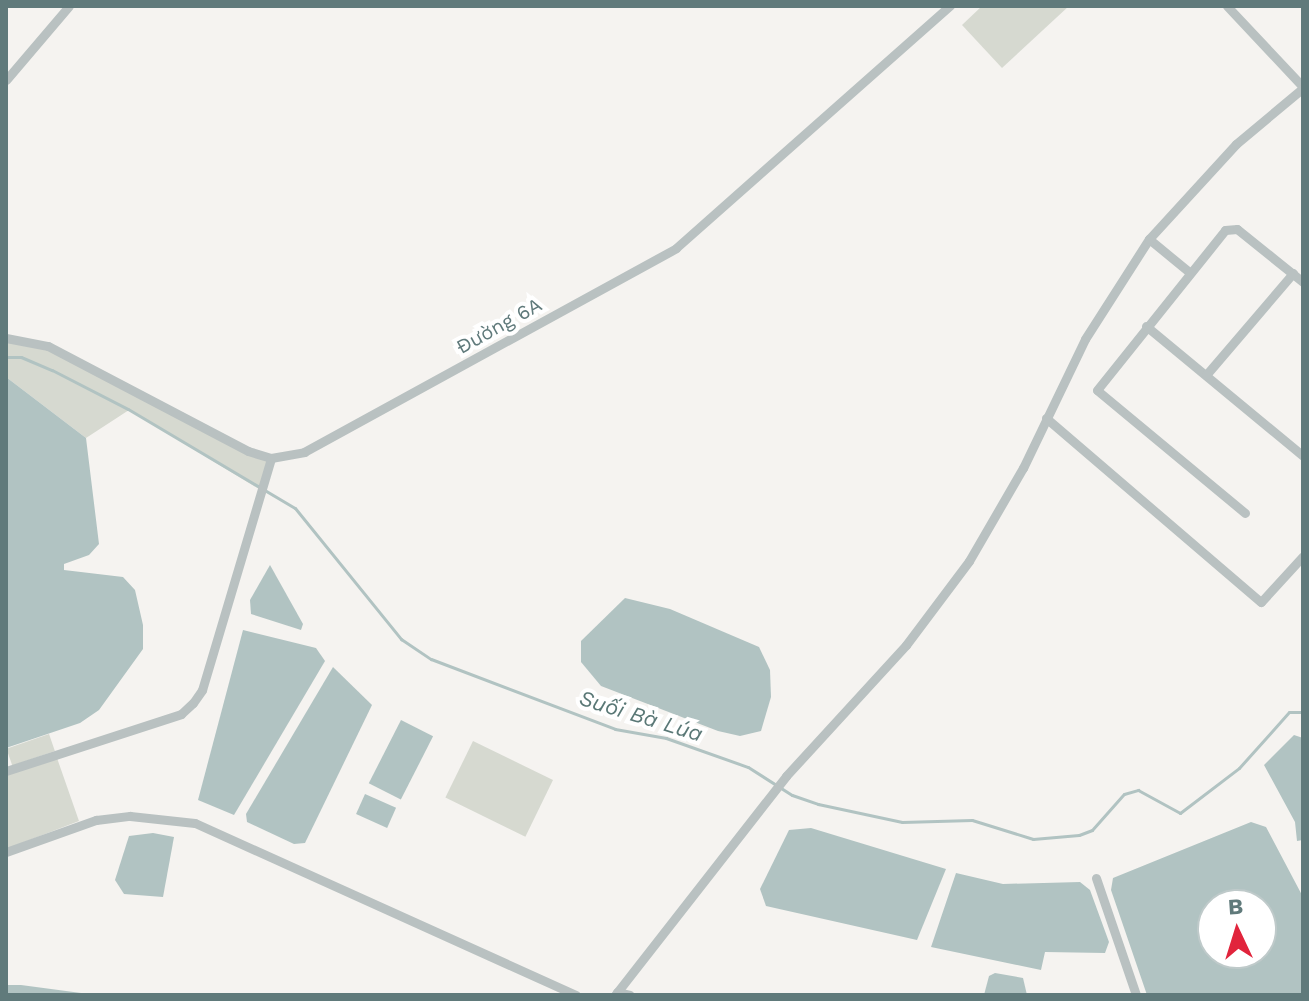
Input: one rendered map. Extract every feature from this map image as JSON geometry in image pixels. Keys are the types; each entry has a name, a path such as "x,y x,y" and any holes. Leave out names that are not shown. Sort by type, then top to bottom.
{"street":[{"path":"6,80 69,6"},
{"name":"Đường 6A","path":"271,458 304,452 676,248 950,6"},
{"path":"616,994 786,776 906,645 948,590 995,517 1101,310 1149,239 1236,144 1303,88 1227,6"},
{"path":"1245,513 1100,396 1101,382 1189,272 1232,227 1303,282"},
{"path":"1149,239 1189,272"},
{"path":"1206,375 1293,273"},
{"path":"1146,326 1303,456"},
{"path":"6,338 48,346 248,451 271,458 202,690 193,703 181,714 6,771"},
{"path":"1046,418 1261,602 1303,556"},
{"path":"6,852 96,820 130,816 195,823 576,995"},
{"path":"1096,878 1136,995"},
{"path":"616,994 630,995"}],"shaded area":[{"path":"982,6 1069,6 1002,68 962,25"},
{"path":"6,341 47,349 267,461 259,489 129,410 86,438 6,377"},
{"path":"6,377 86,438 99,544 89,555 64,564 64,570 123,577 135,590 143,625 143,649 99,710 80,723 6,748"},
{"path":"270,565 303,624 301,630 251,614 250,600"},
{"path":"625,598 670,609 759,647 770,670 771,697 761,731 740,736 718,731 601,686 581,662 581,641"},
{"path":"243,630 316,648 325,661 234,815 198,800"},
{"path":"333,667 372,705 305,843 294,844 247,822 246,814"},
{"path":"401,720 433,736 401,800 369,783"},
{"path":"49,734 55,751 12,766 6,749"},
{"path":"1294,735 1303,738 1303,840 1297,841 1295,822 1264,765"},
{"path":"473,741 553,780 525,837 445,798"},
{"path":"57,758 79,821 6,849 6,774"},
{"path":"365,794 396,808 387,828 356,814"},
{"path":"1251,822 1266,827 1303,897 1303,995 1147,995 1111,890 1113,878"},
{"path":"811,828 946,869 917,940 766,906 760,889 789,830"},
{"path":"153,833 174,837 163,897 124,894 115,880 129,836"},
{"path":"956,873 1003,884 1080,882 1090,890 1109,942 1105,953 1045,952 1041,970 931,947"},
{"path":"995,973 1023,978 1027,995 984,995 989,976"},
{"path":"6,985 21,985 96,995 6,995"}],"waterway":[{"name":"Suối Bà Lúa","path":"6,357 21,357 52,370 128,409 295,508 401,639 431,659 615,729 666,738 748,767 792,795 818,804 902,822 972,820 1033,839 1079,835 1092,830 1124,794 1138,790 1180,813 1239,768 1289,712 1303,712"}]}
